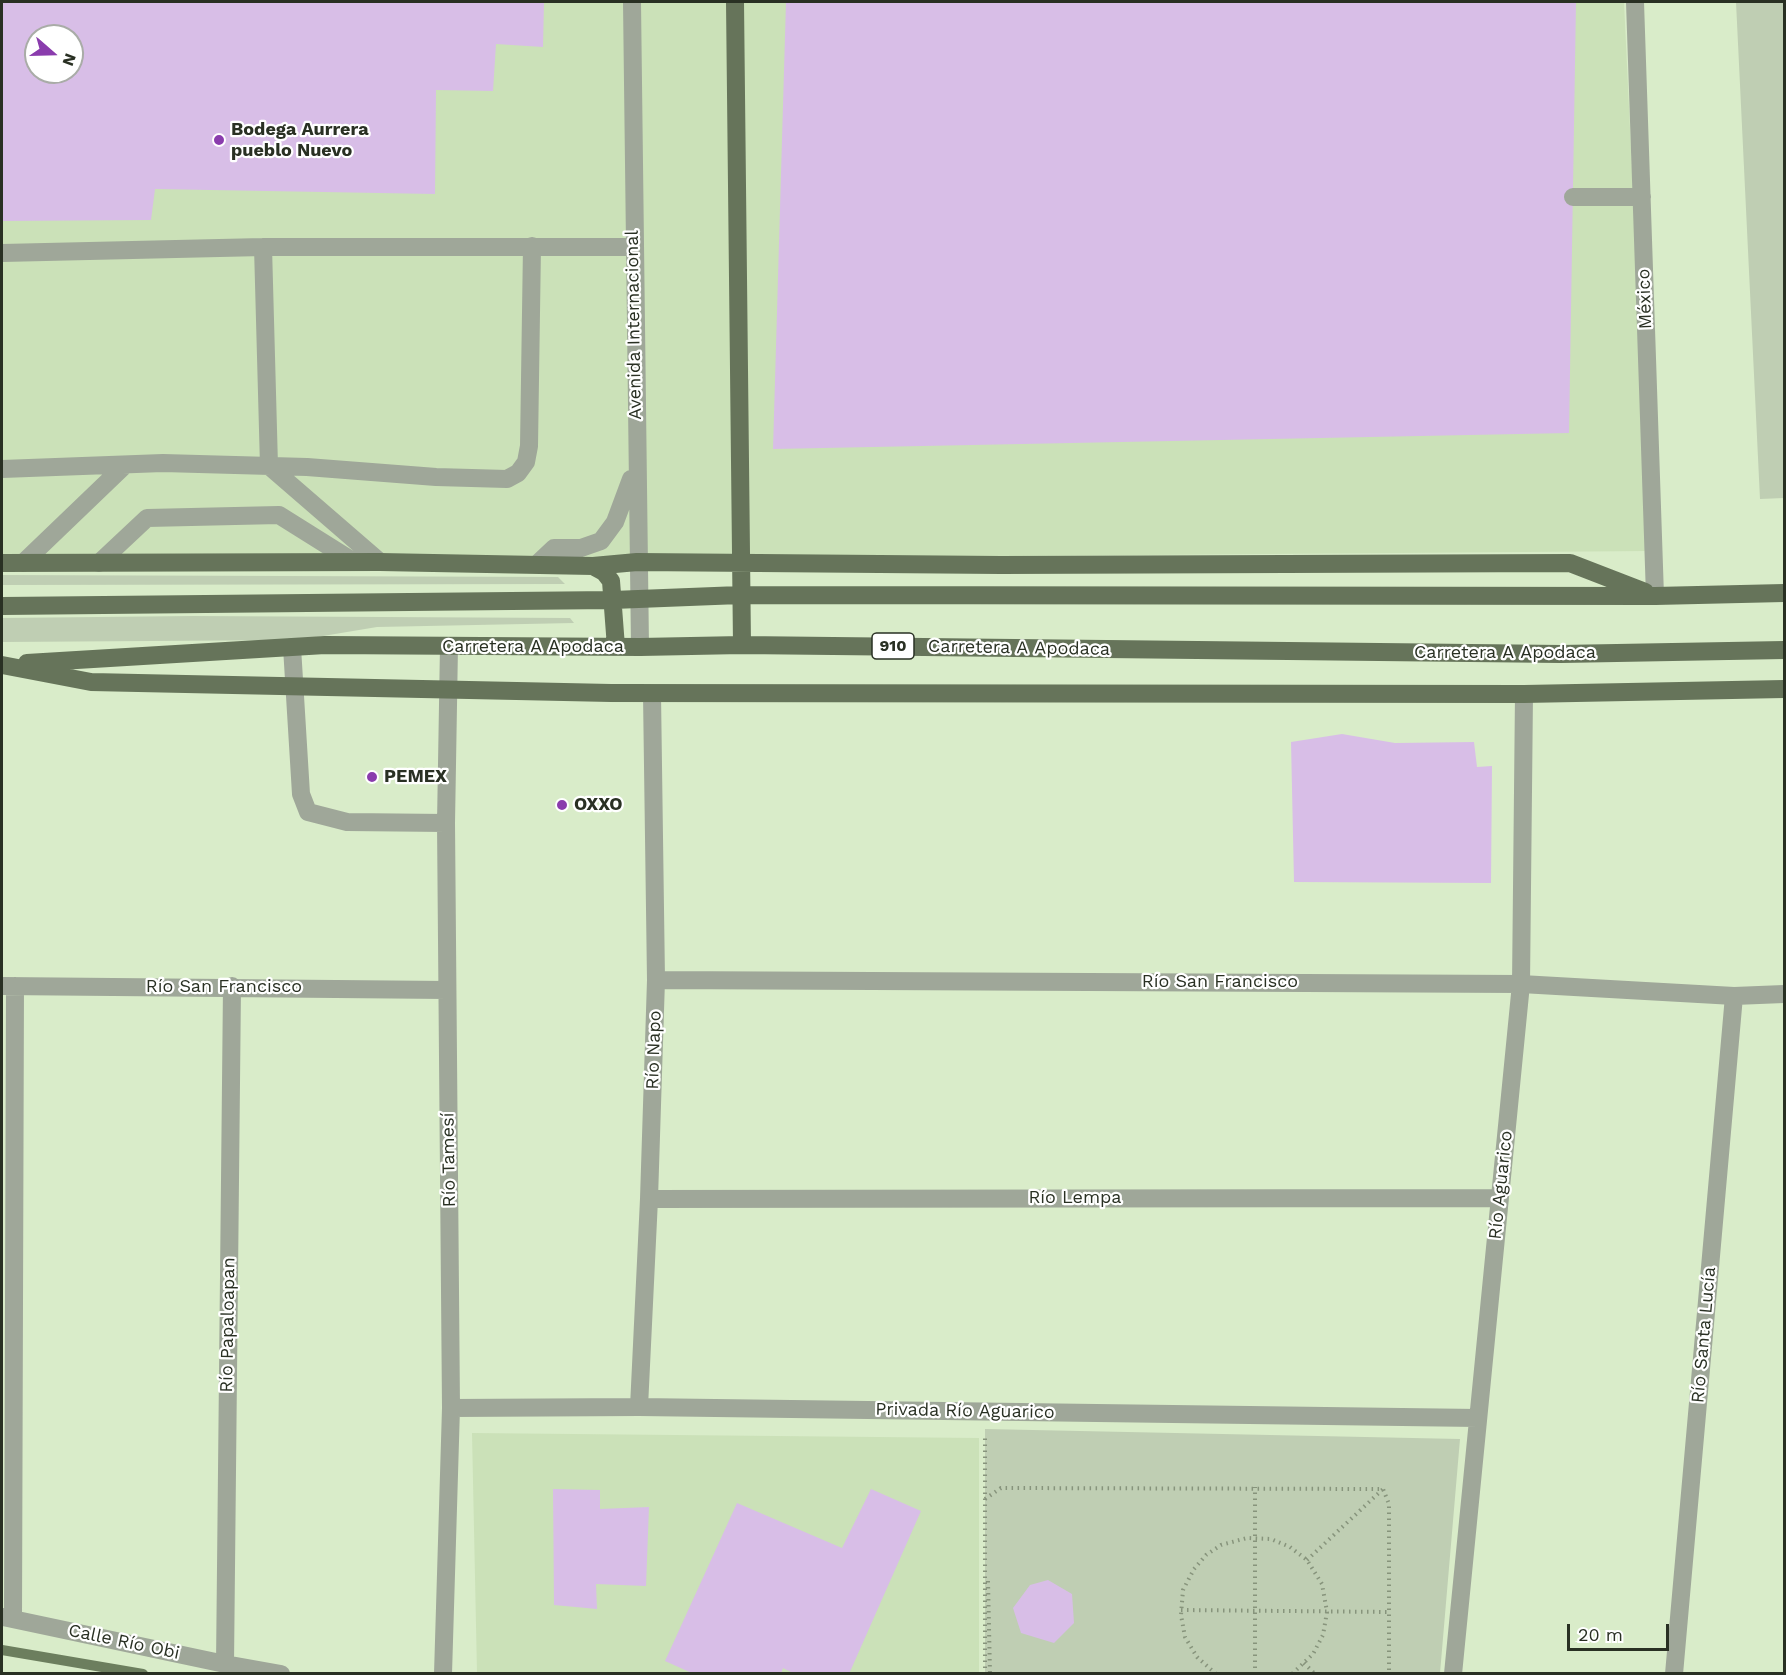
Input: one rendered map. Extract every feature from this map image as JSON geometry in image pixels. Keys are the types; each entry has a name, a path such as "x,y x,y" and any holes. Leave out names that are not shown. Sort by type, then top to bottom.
{"main road":[{"path":"735,2 742,645"},
{"path":"2,563 380,562 593,566 637,562 740,564 1570,563 1655,596"},
{"path":"593,566 604,572 611,581 616,647"},
{"path":"2,606 614,600 740,595 1655,596 1785,593"},
{"name":"Carretera A Apodaca","path":"2,665 292,646 640,648 742,645 1561,654 1785,650"},
{"path":"2,665 91,682 652,693 1524,694 1785,689"}],"street":[{"name":"Avenida Internacional","path":"632,2 635,457 640,648"},
{"name":"México","path":"1635,2 1655,596"},
{"path":"1573,197 1642,197"},
{"path":"2,469 123,467 164,463 269,465 507,479 518,473 526,462 529,446 532,246"},
{"path":"2,253 263,247 633,247"},
{"path":"263,247 269,465 380,562"},
{"path":"537,564 554,548 581,548 601,541 615,522 628,493 635,457"},
{"path":"22,563 123,467"},
{"path":"99,563 147,518 279,515 312,538 354,562"},
{"path":"292,646 301,794 308,812 347,822 446,823"},
{"name":"Río Tamesí","path":"443,1674 451,1408 446,823 449,646"},
{"name":"Río Napo","path":"639,1407 656,980 652,693"},
{"name":"Río Aguarico","path":"1453,1674 1521,984 1524,694"},
{"name":"Río San Francisco","path":"656,980 1521,984 1734,996 1785,994"},
{"path":"7,1618 8,986"},
{"name":"Río San Francisco","path":"8,986 232,986 447,990"},
{"name":"Río Papaloapan","path":"225,1664 232,986"},
{"name":"Río Santa Lucía","path":"1674,1674 1734,996"},
{"name":"Río Lempa","path":"649,1199 1500,1198"},
{"name":"Privada Río Aguarico","path":"451,1408 639,1407 1478,1418"},
{"name":"Calle Río Obi","path":"7,1618 281,1674"}],"path":[{"path":"985,1429 990,1674"},
{"path":"1255,1674 1256,1487"},
{"path":"986,1498 1001,1488 1383,1489"},
{"path":"1307,1560 1383,1489"},
{"path":"1383,1489 1389,1504 1389,1674"},
{"path":"985,1674 986,1498"},
{"path":"1216,1674 1202,1663 1191,1648 1181,1623 1184,1590 1194,1569 1206,1555 1230,1541 1247,1538 1271,1539 1290,1547 1307,1560 1322,1584 1327,1612 1319,1644 1292,1674"},
{"path":"1181,1610 1389,1612"},
{"path":"1304,1663 1315,1674"}],"shaded area":[{"path":"2,2 1624,2 1650,551 2,564"},
{"path":"1736,2 1784,2 1784,498 1760,499"},
{"path":"2,575 558,577 565,584 2,585"},
{"path":"193,616 570,618 574,623 377,627 299,640 2,642 2,618"},
{"path":"985,1429 1460,1439 1440,1673 985,1674"},
{"path":"472,1433 979,1438 979,1673 477,1673"}],"building":[{"name":"Bodega Aurrera pueblo Nuevo","path":"2,2 544,2 543,47 496,44 493,91 436,90 435,194 155,189 151,220 2,221"},
{"path":"786,2 1576,2 1569,433 773,449"},
{"path":"1342,734 1395,743 1474,742 1477,767 1492,766 1491,883 1294,882 1291,742"},
{"path":"553,1489 600,1490 600,1509 649,1507 646,1586 596,1584 597,1609 554,1605"},
{"path":"871,1489 921,1511 849,1674 795,1674 783,1668 781,1674 694,1674 665,1661 737,1503 842,1548"},
{"path":"1048,1580 1072,1594 1074,1623 1054,1643 1021,1633 1013,1608 1030,1585"}],"waterway":[{"path":"2,1650 143,1674"}],"place":[{"name":"Bodega Aurrera pueblo Nuevo","path":"219,140"},
{"name":"PEMEX","path":"372,777"},
{"name":"OXXO","path":"562,805"}]}
